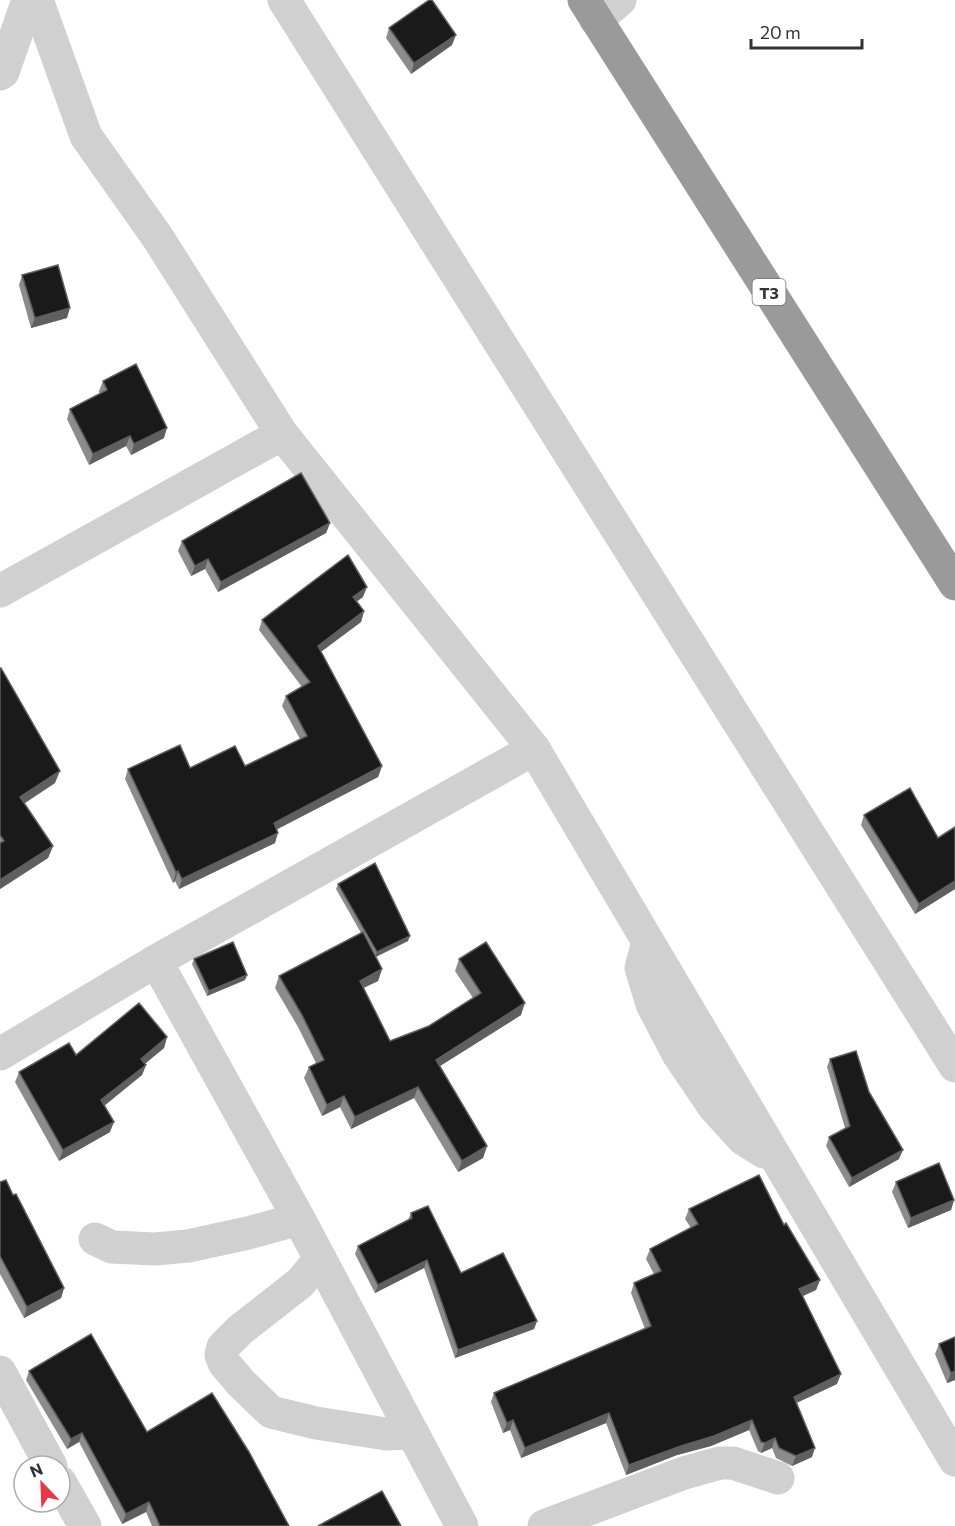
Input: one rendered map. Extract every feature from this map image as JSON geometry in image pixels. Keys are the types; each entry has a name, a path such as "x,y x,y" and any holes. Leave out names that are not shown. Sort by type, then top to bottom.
{"highway":[{"name":"T3","path":"600,7 955,584"}],"street":[{"path":"0,74 3,72 28,0"},
{"path":"36,0 86,136 158,238 282,434 534,749 955,1460"},
{"path":"284,0 955,1066"},
{"path":"0,591 282,434"},
{"path":"0,1054 156,961 534,749"},
{"path":"156,961 299,1219 462,1526"},
{"path":"95,1239 112,1247 155,1249 188,1246 299,1219"},
{"path":"320,1259 300,1283 223,1347 221,1355 224,1363 271,1412 316,1423 386,1434 412,1433"},
{"path":"0,1372 44,1454"},
{"path":"544,1526 684,1473 720,1463 733,1463 778,1479"},
{"path":"72,1504 84,1526"}],"building":[{"path":"432,0 456,35 414,63 389,28"},
{"path":"58,265 70,308 35,318 22,275"},
{"path":"136,364 167,428 134,444 130,436 93,454 70,409 107,390 103,381"},
{"path":"301,473 330,523 221,582 208,559 195,566 182,541"},
{"path":"348,555 367,587 353,597 364,611 318,646 382,766 274,823 278,833 182,879 178,871 176,872 128,769 180,745 190,768 235,746 245,766 307,736 286,696 310,682 262,620"},
{"path":"0,668 60,771 20,797 53,846 0,880 0,843 4,841 0,835"},
{"path":"910,788 938,838 955,827 955,881 919,904 864,815"},
{"path":"375,863 410,936 377,952 338,884"},
{"path":"363,932 382,969 360,981 390,1041 429,1026 481,993 459,959 486,942 525,1003 436,1060 487,1146 462,1161 418,1087 355,1117 344,1096 327,1105 309,1067 324,1060 302,1015 279,976"},
{"path":"233,942 247,975 209,991 194,959"},
{"path":"139,1003 167,1037 141,1059 146,1065 101,1100 114,1122 63,1150 19,1072 69,1043 76,1055"},
{"path":"856,1051 869,1092 903,1150 852,1178 829,1137 850,1126 830,1059"},
{"path":"939,1163 954,1200 911,1218 896,1182"},
{"path":"759,1175 784,1225 786,1223 820,1280 799,1289 841,1374 794,1397 815,1448 796,1456 779,1448 775,1438 765,1443 761,1442 752,1420 714,1436 629,1465 609,1413 525,1448 513,1420 507,1423 494,1393 651,1326 634,1283 661,1271 650,1249 698,1224 689,1209"},
{"path":"6,1180 13,1195 16,1194 64,1288 27,1307 0,1256 0,1182"},
{"path":"428,1206 461,1273 503,1253 537,1321 458,1350 427,1260 378,1285 358,1246 412,1218 411,1213"},
{"path":"91,1334 147,1432 212,1393 249,1452 289,1526 160,1526 149,1502 126,1514 82,1433 71,1439 29,1371"},
{"path":"955,1337 955,1371 951,1373 939,1344"},
{"path":"382,1491 401,1526 318,1526"}]}
